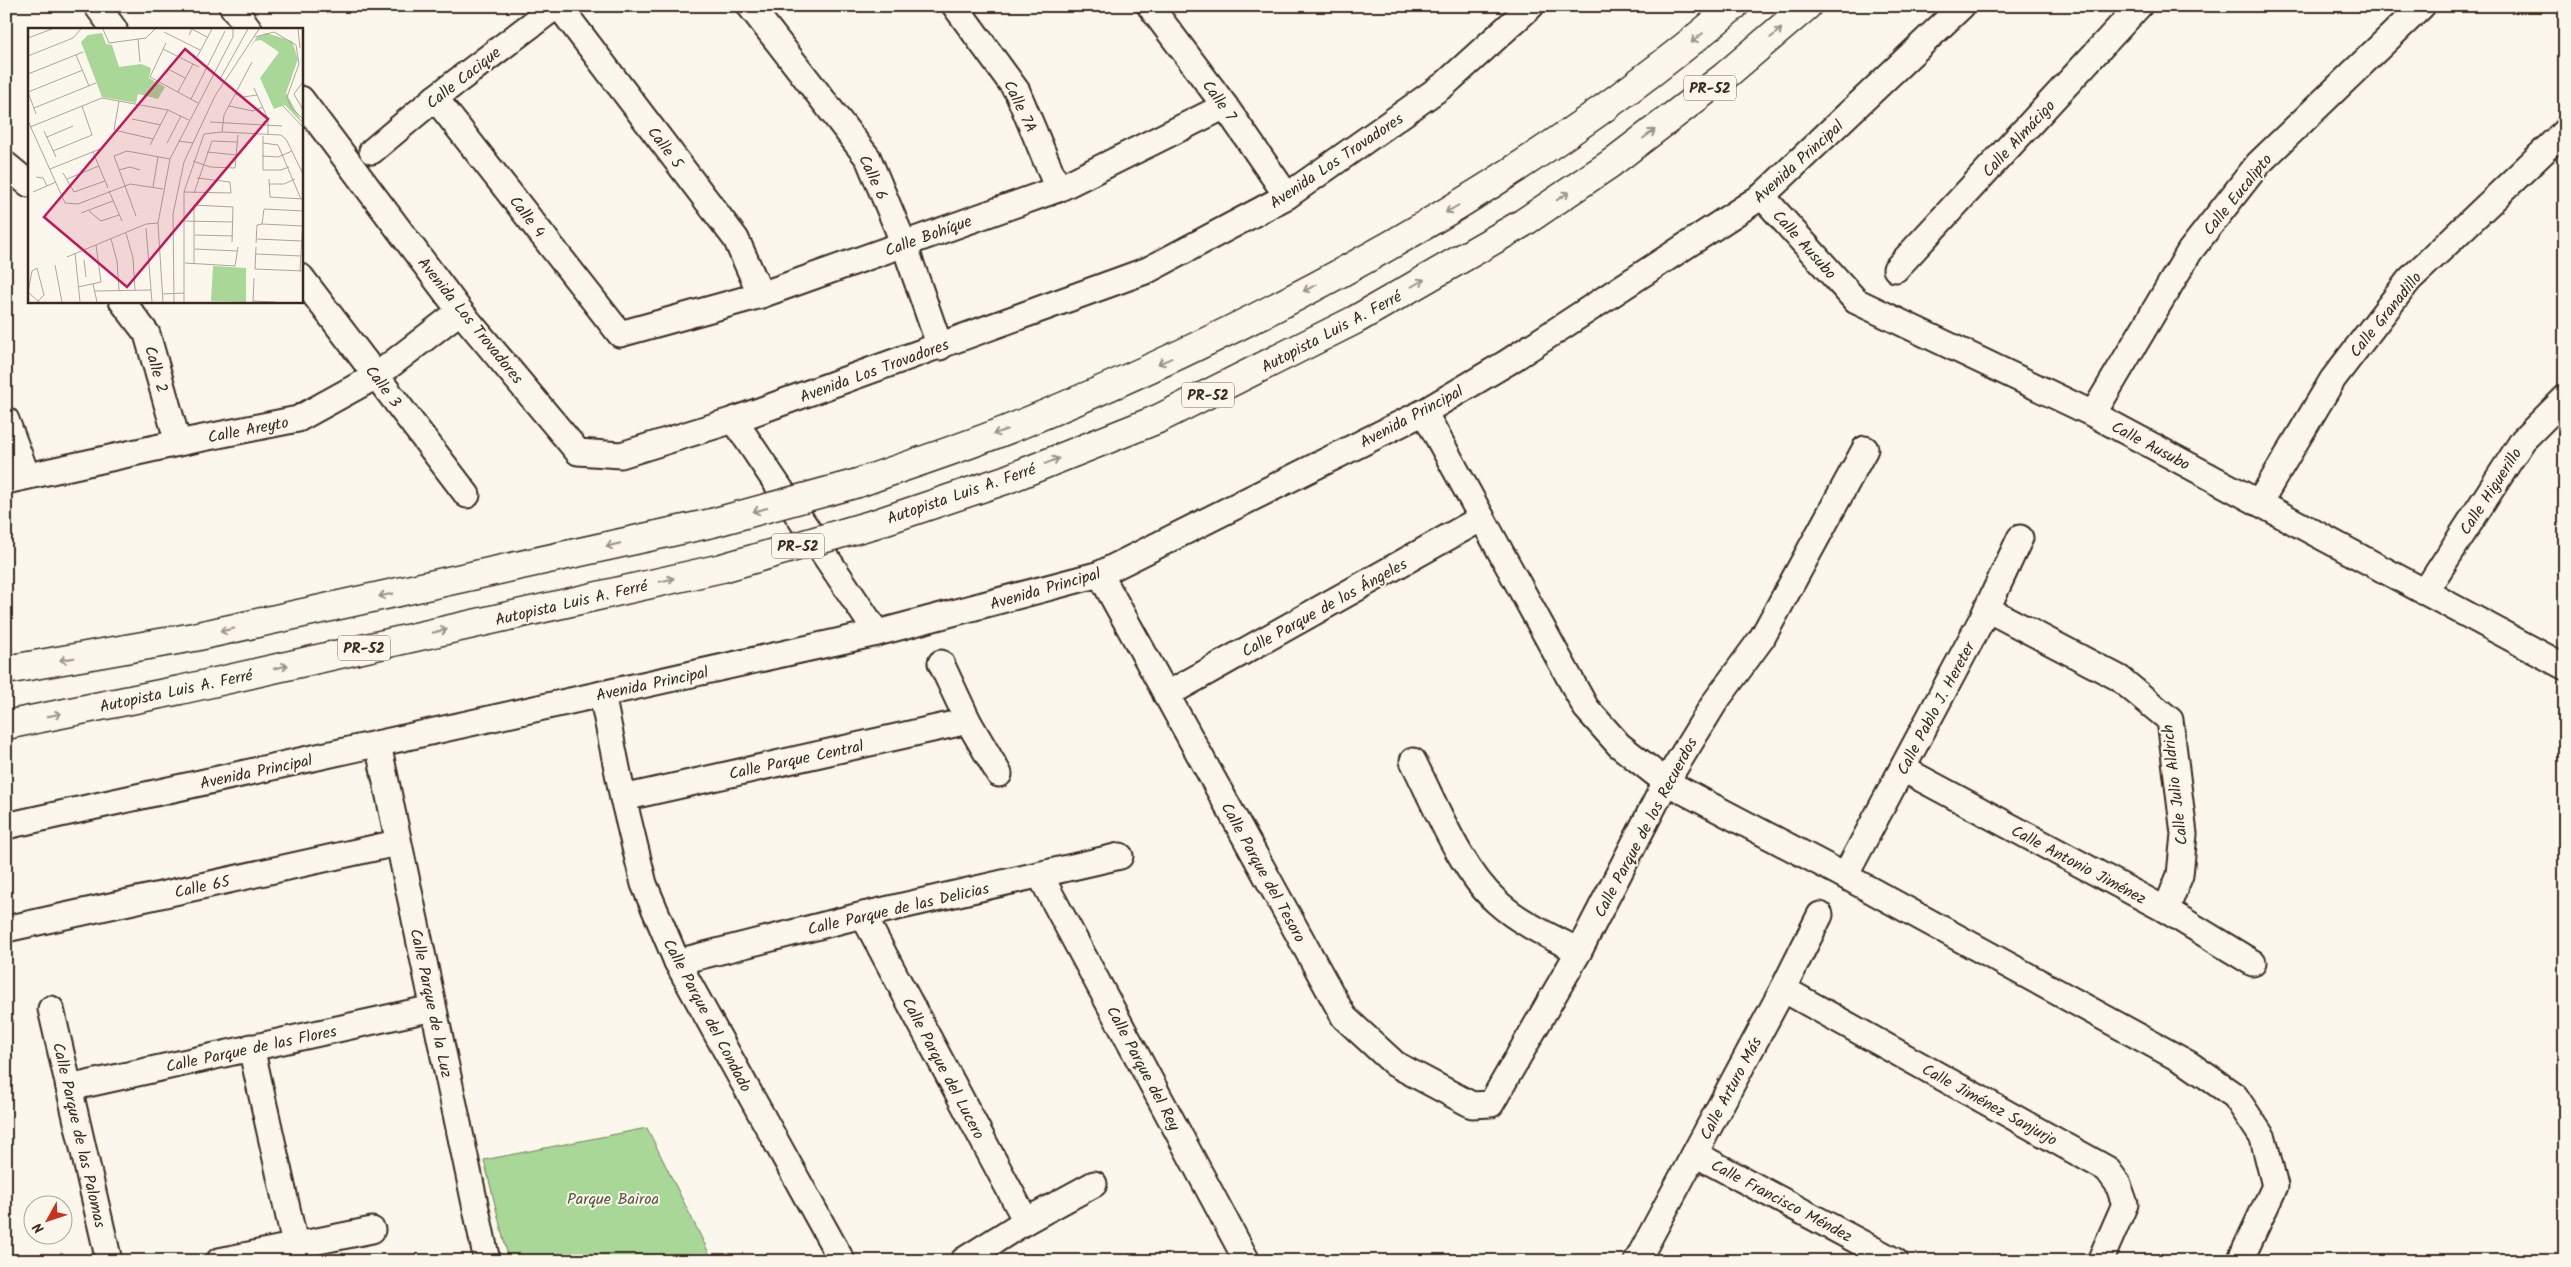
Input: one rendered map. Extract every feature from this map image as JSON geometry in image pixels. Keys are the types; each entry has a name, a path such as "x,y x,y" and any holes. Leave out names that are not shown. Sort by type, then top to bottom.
{"highway":[{"name":"PR-52","path":"6,670 194,637 712,523 858,483 1017,426 1176,356 1360,263 1494,184 1564,136 1689,45 1734,6"},
{"name":"Autopista Luis A. Ferré","path":"6,725 190,687 722,568 874,524 1005,480 1158,419 1355,320 1523,223 1610,164 1725,76 1807,6"}],"street":[{"path":"97,6 113,28"},
{"path":"232,6 247,28"},
{"name":"Calle Cacique","path":"372,151 435,98 558,6"},
{"name":"Calle 5","path":"558,6 736,239 761,295"},
{"name":"Calle 6","path":"750,6 868,158 904,244 940,347"},
{"name":"Calle 7A","path":"955,6 1017,91 1058,189"},
{"name":"Calle 7","path":"1150,6 1225,106 1287,196"},
{"name":"Avenida Los Trovadores","path":"302,100 460,311 578,452 621,455 734,420 940,347 1148,270 1287,196 1445,84 1531,6"},
{"name":"Avenida Principal","path":"6,826 877,633 1100,574 1424,412 1508,362 1762,196 1962,6"},
{"name":"Calle Almácigo","path":"1896,269 2139,6"},
{"name":"Calle Eucalipto","path":"2093,414 2190,251 2258,164 2422,6"},
{"name":"Calle 4","path":"435,98 620,334"},
{"name":"Calle Bohíque","path":"620,334 761,295 1058,189 1225,106"},
{"name":"Calle Granadillo","path":"2259,503 2333,379 2409,280 2565,131"},
{"path":"6,165 28,183"},
{"name":"Calle Ausubo","path":"1762,196 1856,301 2093,414 2565,666"},
{"name":"Calle 3","path":"302,278 467,495"},
{"name":"Calle 2","path":"123,302 147,334 178,442"},
{"name":"Calle Areyto","path":"17,479 178,442 298,419 376,376 460,311"},
{"name":"Calle Higuerillo","path":"2425,592 2523,440 2565,398"},
{"path":"1424,412 1586,708 1619,745 1666,782 1845,876 2189,1064 2234,1096 2263,1138 2275,1186 2240,1261"},
{"path":"6,420 17,479"},
{"path":"734,420 877,633"},
{"name":"Calle Parque de los Recuerdos","path":"1491,1104 1579,952 1666,782 1715,702 1762,638 1865,449"},
{"name":"Calle Parque de los Ángeles","path":"1166,695 1482,518"},
{"name":"Calle Pablo J. Hereter","path":"1845,876 1987,609 2020,538"},
{"name":"Calle Parque del Tesoro","path":"1100,574 1344,1017 1395,1064 1472,1105 1491,1104"},
{"name":"Calle Julio Aldrich","path":"1987,609 2118,678 2170,720 2184,834 2180,875 2166,910"},
{"path":"941,663 968,721 999,774"},
{"name":"Calle Parque del Condado","path":"602,694 623,798 644,884 677,962 842,1261"},
{"name":"Calle Parque Central","path":"623,798 968,721"},
{"name":"Calle Parque de la Luz","path":"378,744 487,1261"},
{"path":"1413,761 1471,875 1497,903 1526,923 1579,952"},
{"name":"Calle Antonio Jiménez","path":"1903,769 2166,910 2253,963"},
{"name":"Calle 65","path":"6,929 398,843"},
{"name":"Calle Parque de las Delicias","path":"677,962 863,915 1120,856"},
{"name":"Calle Parque del Rey","path":"1040,875 1247,1261"},
{"name":"Calle Arturo Más","path":"1637,1261 1783,989 1820,914"},
{"name":"Calle Parque del Lucero","path":"863,915 1026,1221"},
{"name":"Calle Jiménez Sanjurjo","path":"1783,989 2107,1169 2118,1184 2125,1204 2100,1261"},
{"name":"Calle Parque de las Flores","path":"69,1088 433,1008"},
{"name":"Calle Parque de las Palomas","path":"51,1009 109,1261"},
{"path":"251,1047 295,1244"},
{"name":"Calle Francisco Méndez","path":"1695,1154 1895,1261"},
{"path":"964,1260 1026,1221 1094,1184"},
{"path":"219,1261 295,1244 372,1230"}],"green space":[{"name":"Parque Bairoa","path":"647,1128 713,1261 509,1261 484,1160"}]}
